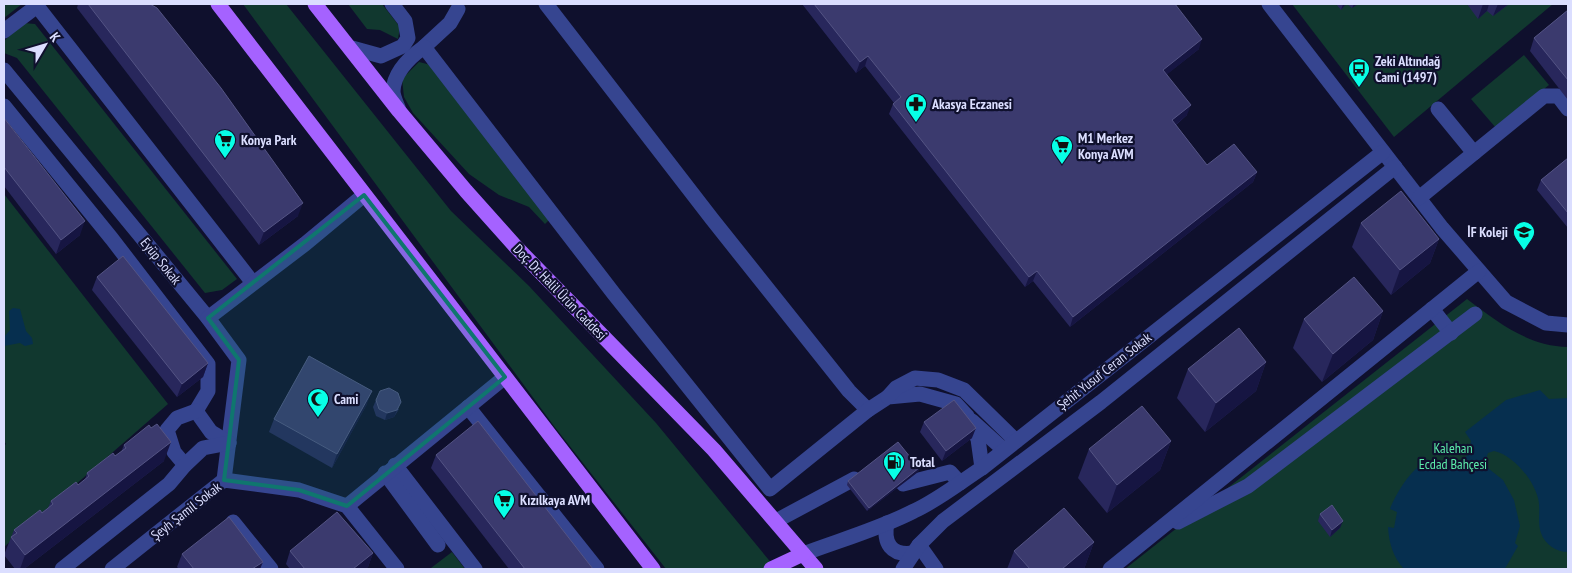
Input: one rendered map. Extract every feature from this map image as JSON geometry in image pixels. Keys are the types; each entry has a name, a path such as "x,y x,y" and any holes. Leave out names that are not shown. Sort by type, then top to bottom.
{"main road":[{"path":"218,4 653,569"},
{"path":"230,4 250,44"},
{"name":"Doç. Dr. Halil Ürün Caddesi","path":"316,4 399,111 460,185 516,247 682,416 776,521 816,569"},
{"path":"771,569 803,554"}],"street":[{"path":"352,48 381,56 403,46 408,38 405,21 392,4"},
{"path":"546,4 712,219 844,385 868,410"},
{"path":"1269,4 1419,198 1506,302 1546,323 1568,325"},
{"path":"4,31 37,6 253,283"},
{"path":"399,111 393,91 399,72 412,56 450,23 458,9"},
{"path":"424,47 614,294 770,489 868,410 888,397 896,388 915,378 938,380 964,390 1010,446"},
{"name":"Eyüp Sokak","path":"4,70 208,318 240,360 224,480"},
{"path":"1419,198 1544,96 1558,96 1568,109"},
{"path":"4,106 112,239 208,364 208,391 196,411 177,418 167,430 174,452 185,465"},
{"path":"1438,109 1474,153"},
{"name":"Şehit Yusuf Ceran Sokak","path":"803,554 887,523 930,503 982,468 1383,152"},
{"name":"Şehit Yusuf Ceran Sokak","path":"903,569 916,549 943,521 1101,402 1395,167"},
{"path":"208,318 305,244 364,194"},
{"path":"1110,569 1479,271"},
{"path":"1432,309 1450,333"},
{"path":"1151,536 1248,486 1475,314"},
{"path":"397,569 347,506 505,377"},
{"path":"888,397 920,394 956,404 967,416 1010,446"},
{"path":"468,407 597,569"},
{"path":"196,411 210,432 229,443"},
{"path":"967,416 978,439 982,468"},
{"path":"62,569 169,484 203,448 229,443"},
{"path":"390,469 438,545"},
{"path":"390,469 475,569"},
{"path":"903,484 950,472 960,483"},
{"path":"776,521 854,479"},
{"name":"Şeyh Şamil Sokak","path":"112,569 224,480 299,490 347,506"},
{"path":"233,522 271,569"},
{"path":"887,523 886,539 896,553 916,549 936,569"}],"highlighted area":[{"path":"364,195 505,377 347,506 299,490 224,480 239,360 208,318"}],"green space":[{"path":"4,4 22,4 4,18"},
{"path":"243,4 286,4 451,211 529,286 656,423 773,565 763,569 666,569 554,426"},
{"path":"348,4 382,4 400,27 398,39 380,30 367,29"},
{"path":"1292,4 1553,4 1394,137"},
{"path":"24,23 35,24 237,279 222,290 205,293 17,58 4,53 4,41"},
{"path":"1524,55 1549,85 1496,128 1471,99"},
{"path":"419,62 431,65 549,220 545,224 529,207 499,195 469,174 413,113 404,97 402,79"},
{"path":"4,194 168,404 4,547 4,446 6,444 4,441"},
{"name":"Kalehan Ecdad Bahçesi","path":"1467,299 1502,324 1526,337 1553,346 1568,347 1568,569 1125,569"},
{"path":"452,552 465,569 431,568"}],"water":[{"path":"13,308 20,309 26,331 32,338 33,344 25,346 20,343 4,346 4,337 10,330 9,311"},
{"path":"1540,390 1549,399 1568,398 1568,552 1560,551 1545,541 1539,525 1538,498 1532,483 1508,457 1494,451 1488,453 1484,465 1503,480 1514,500 1520,526 1515,543 1518,546 1506,567 1504,569 1404,569 1392,550 1388,527 1394,528 1397,512 1390,509 1396,495 1407,479 1419,466 1426,462 1459,463 1469,454 1471,441 1465,432 1506,400"}],"building":[{"name":"Konya Park","path":"88,4 150,4 157,8 221,88 303,203 264,232"},
{"name":"M1 Merkez Konya AVM","path":"814,4 1175,4 1202,39 1163,70 1191,105 1172,120 1207,165 1234,144 1257,172 1073,317 1037,271 1029,277 893,104 901,97 868,56 860,62"},
{"path":"1568,10 1568,80 1534,38"},
{"path":"4,118 85,221 61,240 4,167"},
{"path":"1568,158 1568,213 1541,180"},
{"path":"1401,191 1439,239 1400,270 1361,223"},
{"path":"123,256 208,363 182,384 97,277"},
{"path":"1354,277 1383,311 1333,354 1304,319"},
{"path":"1239,328 1266,362 1216,403 1188,369"},
{"name":"Cami","path":"309,356 372,391 337,454 274,419"},
{"path":"389,388 398,393 401,402 397,410 387,413 379,409 376,400 380,391"},
{"path":"954,400 976,428 946,451 924,422"},
{"path":"1142,406 1171,441 1117,485 1089,449"},
{"name":"Kızılkaya AVM","path":"478,421 593,569 525,569 436,455"},
{"path":"157,424 171,442 25,555 11,537 17,533 14,530 40,510 42,513 53,504 51,501 76,482 78,485 89,476 87,473 113,453 115,456 126,448 124,445 149,425 151,428"},
{"path":"898,442 919,468 869,508 848,481"},
{"path":"1332,505 1343,521 1332,530 1320,514"},
{"path":"1064,508 1094,542 1062,569 1030,569 1014,551"},
{"path":"337,512 373,553 353,569 305,569 290,551"},
{"path":"229,517 263,562 252,569 194,569 182,554"}],"place":[{"name":"Zeki Altındağ Cami (1497)","path":"1359,88"},
{"name":"Akasya Eczanesi","path":"916,123"},
{"name":"Konya Park","path":"225,159"},
{"name":"M1 Merkez Konya AVM","path":"1062,165"},
{"name":"İF Koleji","path":"1524,251"},
{"name":"Cami","path":"318,418"},
{"name":"Total","path":"894,481"},
{"name":"Kızılkaya AVM","path":"504,519"}]}
